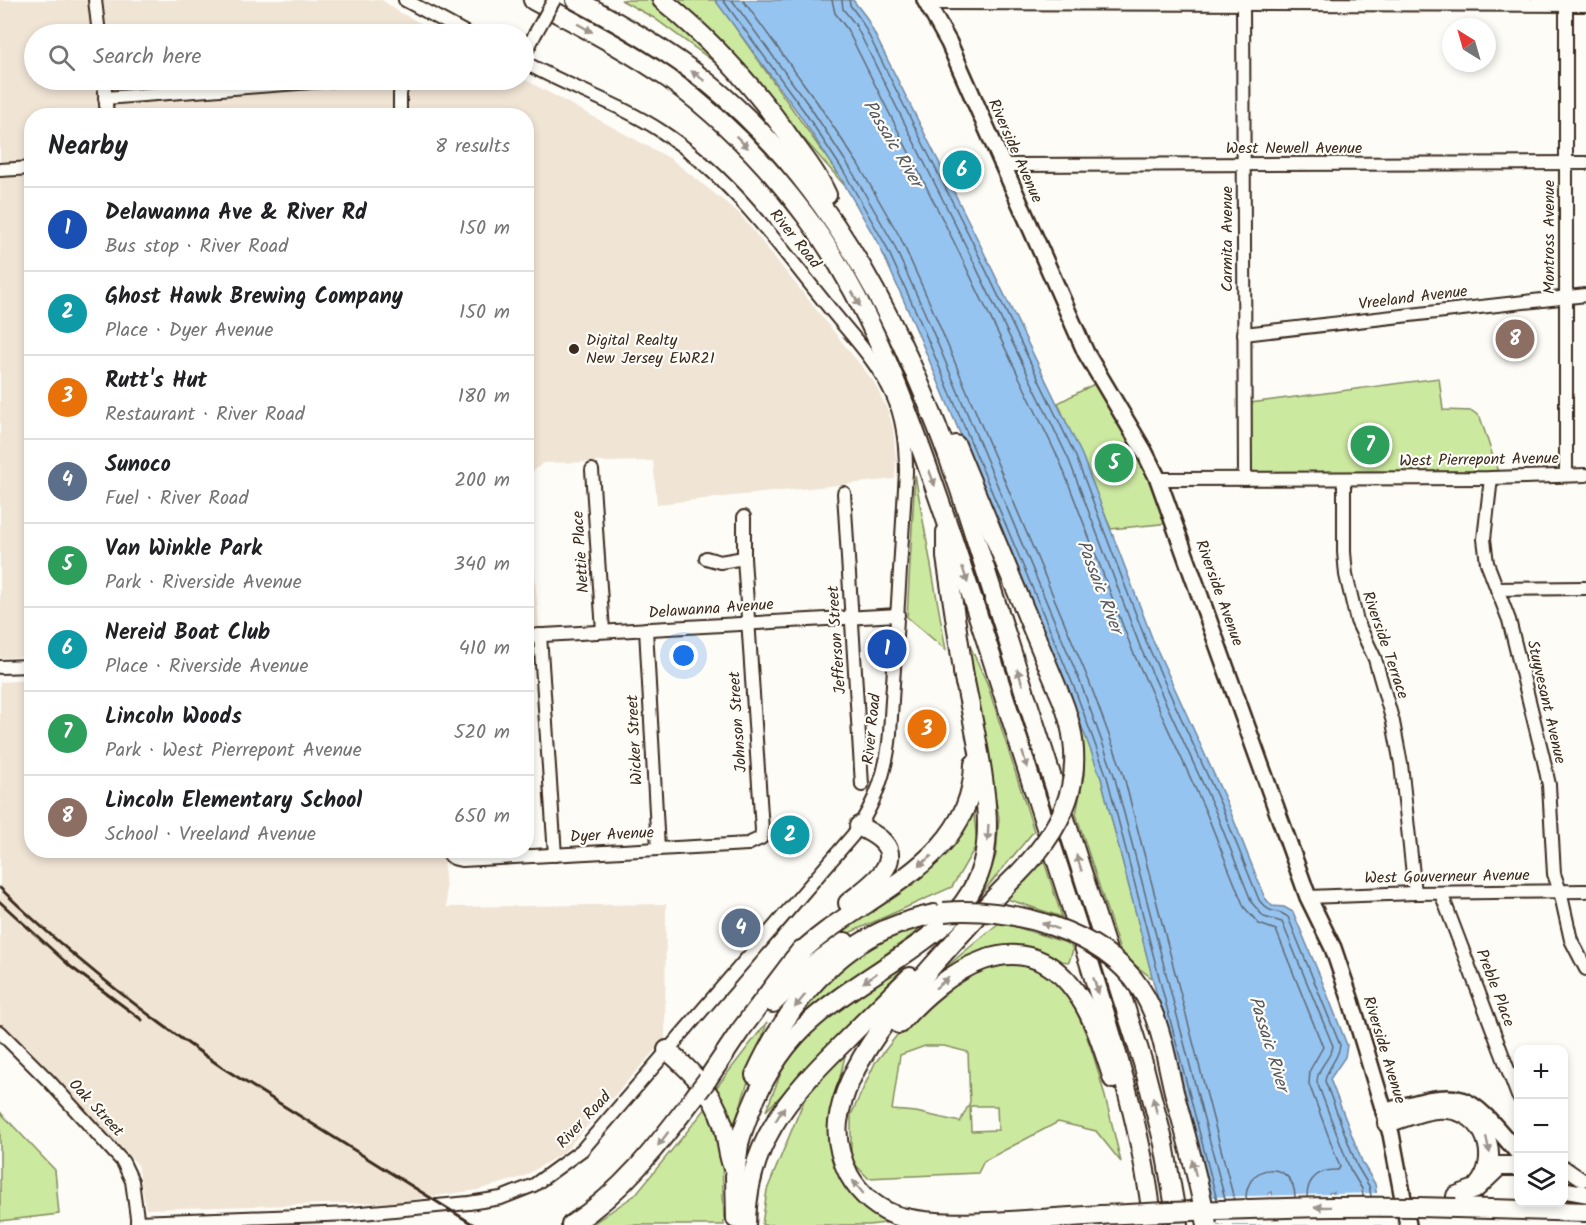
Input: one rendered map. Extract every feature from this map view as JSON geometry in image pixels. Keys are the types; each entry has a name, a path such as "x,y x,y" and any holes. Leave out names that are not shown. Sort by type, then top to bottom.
{"highway":[{"path":"533,0 642,61 694,98 742,142 787,192 825,243 872,328 900,390 963,567 1118,1054 1138,1133 1153,1225"},
{"path":"576,0 653,44 707,82 757,127 803,179 836,224 859,261"},
{"path":"662,0 726,58 780,124 822,184 890,320 945,418 1067,712 1073,738 1074,762 1069,795 1060,819 1043,846 1018,874 821,1065 787,1103 765,1140 755,1167 749,1192 746,1225"},
{"path":"890,320 918,380 955,474 1143,1063 1164,1144 1178,1225"},
{"path":"793,960 827,930 929,859 954,830 968,801 974,769 946,556 946,519"},
{"path":"738,1146 764,1080 793,1039 820,1013 941,927 958,910 974,885 986,850 988,820 978,745 963,672"},
{"path":"571,1225 608,1197 633,1174 655,1149 793,960 824,925 887,868 889,859 886,845 877,836 859,826"},
{"path":"992,899 878,1033 861,1060 842,1105 838,1122 839,1147 851,1179 868,1199 890,1213 909,1219 944,1223 1250,1208 1382,1206 1456,1202 1586,1212"},
{"path":"702,1086 777,998 821,958 844,942 876,927 909,917 939,913 972,911 996,913 1047,924 1098,948 1135,981 1148,1002 1159,1033 1207,1225"},
{"path":"736,1225 735,1176 745,1107 755,1075 776,1035 802,997 842,956 869,938 902,923 939,913"},
{"path":"848,1089 899,1023 950,976 972,963 994,956 1018,956 1041,962 1055,970 1068,982 1084,1004 1116,1088 1153,1225"},
{"path":"667,1050 698,1079 714,1104 723,1125 735,1176"},
{"path":"1385,1118 1442,1108 1459,1111 1470,1117 1482,1130 1490,1148 1488,1170 1478,1186"},
{"path":"1456,1202 1478,1186 1499,1166 1514,1166"},
{"path":"967,1225 989,1222"}],"main road":[{"name":"Riverside Avenue","path":"926,1 949,43 1086,353 1158,479 1308,897 1333,948 1395,1154 1408,1225"},
{"path":"1385,1118 1437,1097 1461,1099 1483,1112 1514,1148"},
{"path":"1568,1189 1584,1187"}],"street":[{"path":"95,0 98,24"},
{"path":"405,0 448,24"},
{"path":"534,36 554,0"},
{"path":"926,1 1566,2 1586,5"},
{"name":"Carmita Avenue","path":"1244,2 1245,479"},
{"name":"Montross Avenue","path":"1566,2 1566,475"},
{"path":"438,19 442,24"},
{"name":"River Road","path":"137,1224 351,1214 469,1203 501,1198 534,1185 582,1150 859,826 878,791 888,756 905,488 905,444 899,413 883,378 854,338 750,209 718,175 700,159 640,118 534,67"},
{"path":"105,90 106,108"},
{"path":"105,98 208,90"},
{"path":"400,108 401,90"},
{"name":"West Newell Avenue","path":"1001,165 1586,163"},
{"path":"0,170 24,168"},
{"name":"Vreeland Avenue","path":"1244,334 1586,295"},
{"name":"Nettie Place","path":"592,470 603,632"},
{"name":"West Pierrepont Avenue","path":"1158,479 1491,478 1586,475"},
{"name":"Stuyvesant Avenue","path":"1491,478 1484,546 1487,563 1512,628 1544,757 1549,785 1554,874 1571,940 1586,969"},
{"name":"Riverside Terrace","path":"1344,479 1346,575 1357,621 1375,659 1393,722 1404,784 1415,893"},
{"name":"Jefferson Street","path":"844,493 862,785"},
{"name":"Johnson Street","path":"744,517 744,558 762,818"},
{"path":"706,558 720,562 744,558"},
{"path":"1497,589 1586,588"},
{"name":"Delawanna Avenue","path":"534,635 898,615"},
{"name":"Wicker Street","path":"646,629 658,849"},
{"path":"540,635 555,855"},
{"path":"0,668 24,666"},
{"name":"Dyer Avenue","path":"534,856 755,842 761,838 762,818"},
{"name":"Dyer Avenue","path":"452,858 462,860 499,858"},
{"name":"West Gouverneur Avenue","path":"1308,897 1586,891"},
{"name":"Preble Place","path":"1441,893 1514,1085"},
{"name":"Oak Street","path":"0,1032 49,1081 123,1162 132,1180 137,1224"},
{"path":"1568,1172 1584,1187"}],"shaded area":[{"path":"0,0 382,0 422,24 24,24 24,90 534,90 534,84 671,159 739,213 874,382 888,411 893,428 895,479 657,504 653,461 543,463 534,470 534,108 24,108 24,656 0,658"},
{"path":"534,564 539,627 534,627"},
{"path":"24,680 24,858 444,858 447,907 666,904 665,1039 564,1152 523,1177 477,1190 395,1202 146,1209 138,1165 0,1023 0,682"}],"green space":[{"path":"621,0 716,0 852,194 777,108 654,18"},
{"path":"1439,378 1443,410 1472,411 1480,417 1499,475 1252,473 1250,403"},
{"path":"1096,383 1138,453 1170,523 1111,529 1058,403"},
{"path":"915,475 946,650 907,617"},
{"path":"967,639 987,683 1034,831 983,892 996,855 999,818"},
{"path":"1081,722 1101,778 1153,979 1121,954 1076,814 1084,774"},
{"path":"974,814 977,844 952,887 822,945 939,858"},
{"path":"1044,861 1062,917 1004,898"},
{"path":"1000,922 1070,944 1073,950 1069,962 981,952 940,972"},
{"path":"909,926 923,927 796,1018 819,989 860,951"},
{"path":"910,961 766,1111 788,1055 824,1019"},
{"path":"1001,962 1022,965 1047,975 1066,993 1077,1013 1096,1064 1121,1162 1096,1131 1058,1122 984,1161 978,1173 868,1178 851,1160 851,1115 875,1063 918,1013 967,974","holes":["925,1046 944,1046 968,1052 970,1102 960,1122 916,1112 892,1110 900,1055","970,1106 997,1106 998,1130 971,1131"]},
{"path":"767,1022 734,1126 716,1088"},
{"path":"847,1047 830,1121 831,1150 838,1174 886,1223 762,1225 767,1190 805,1098"},
{"path":"707,1107 722,1159 724,1225 591,1225 635,1195"},
{"path":"0,1112 55,1170 59,1214 0,1221"}],"water":[{"name":"Passaic River","path":"715,0 853,0 866,17 1082,455 1154,643 1227,803 1265,898 1272,906 1284,907 1293,912 1347,1045 1345,1057 1330,1079 1363,1164 1375,1184 1381,1225 1334,1225 1333,1192 1329,1193 1330,1225 1273,1225 1272,1192 1269,1193 1269,1225 1216,1225 1101,778 1068,690 880,247 839,175 799,114"}],"pier":[{"path":"1379,1193 1384,1225 1213,1225 1210,1197"}],"railway":[{"path":"0,888 80,960 194,1048 474,1225"},
{"path":"0,902 71,967 142,1020"}],"place":[{"name":"Nereid Boat Club","path":"962,170"},
{"name":"Lincoln Elementary School","path":"1515,339"},
{"name":"Digital Realty New Jersey EWR21","path":"574,349"},
{"name":"Lincoln Woods","path":"1370,445"},
{"name":"Van Winkle Park","path":"1114,463"},
{"name":"Delawanna Ave & River Rd","path":"887,649"},
{"name":"Rutt's Hut","path":"927,729"},
{"name":"Ghost Hawk Brewing Company","path":"790,835"},
{"name":"Sunoco","path":"741,928"}]}
